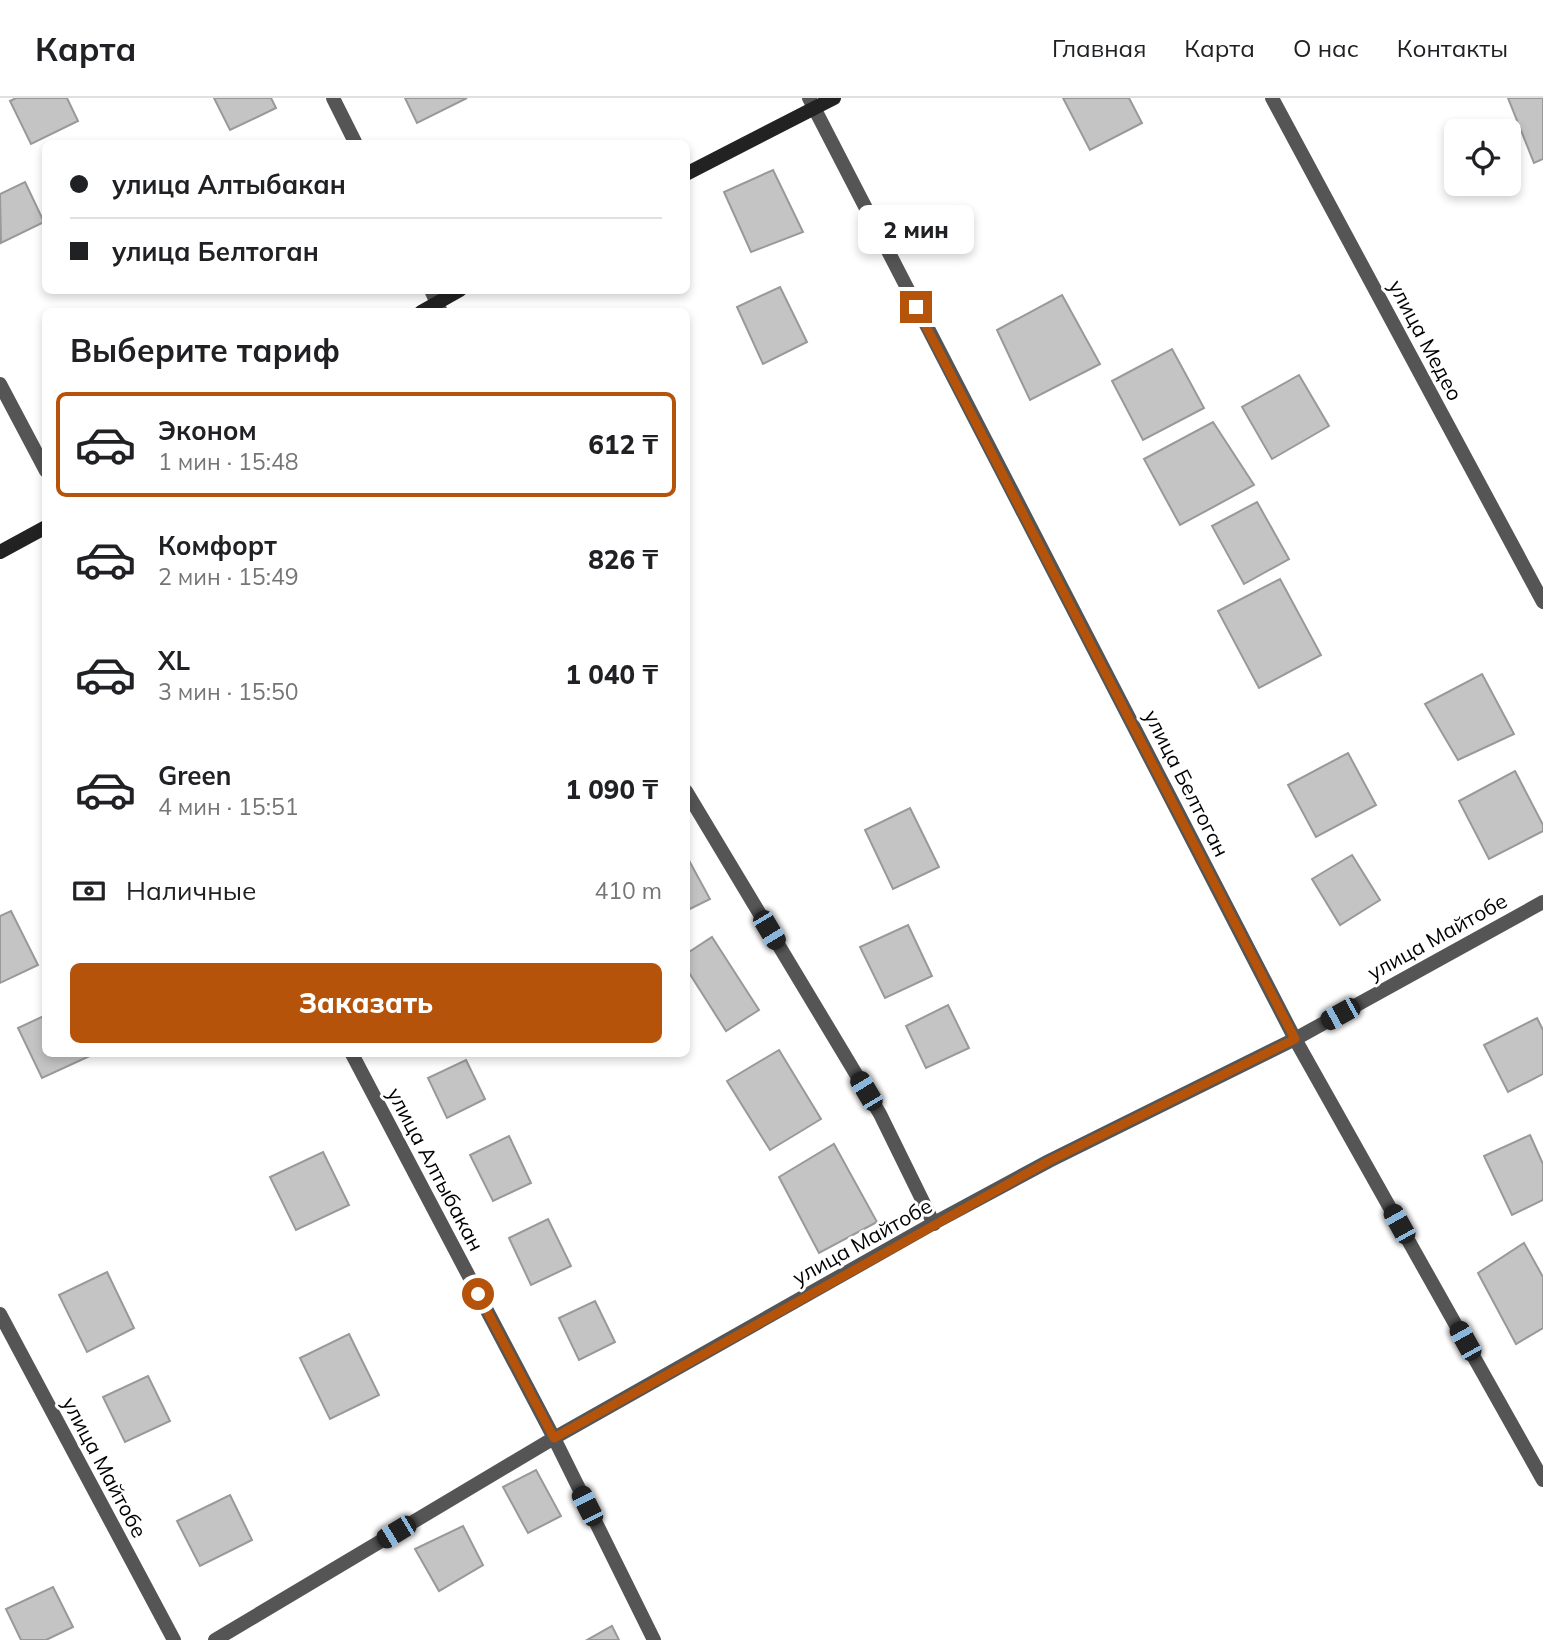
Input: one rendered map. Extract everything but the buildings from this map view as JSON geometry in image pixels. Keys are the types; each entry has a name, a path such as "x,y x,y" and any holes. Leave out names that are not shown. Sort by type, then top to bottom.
{"street":[{"path":"333,98 354,140"},
{"path":"690,172 811,104 834,98"},
{"name":"улица Медео","path":"1272,98 1543,602"},
{"name":"улица Белтоган","path":"811,104 1295,1039 1543,1480"},
{"path":"0,384 42,463"},
{"path":"0,552 42,529"},
{"path":"690,798 880,1114 934,1224"},
{"name":"улица Майтобе","path":"215,1640 554,1438 934,1224 1049,1161 1295,1039 1543,902"},
{"name":"улица Алтыбакан","path":"354,1057 554,1438 654,1640"},
{"name":"улица Майтобе","path":"0,1314 174,1640"}],"route":[{"path":"478,1294 554,1438 1049,1161 1295,1039 916,307"}]}
